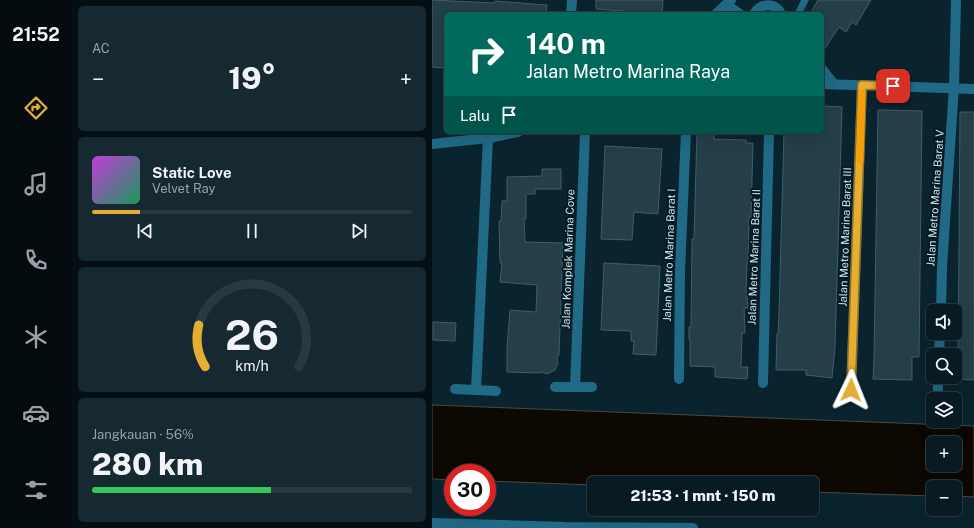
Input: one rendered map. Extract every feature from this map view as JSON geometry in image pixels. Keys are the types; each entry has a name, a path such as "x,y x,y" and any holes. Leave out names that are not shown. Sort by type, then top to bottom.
{"street":[{"path":"571,12 572,0"},
{"name":"Jalan Metro Marina Barat V","path":"941,304 942,267 954,88 956,0"},
{"path":"718,12 729,2 738,12"},
{"path":"755,12 759,7 768,2 776,7 780,12"},
{"path":"824,72 834,84"},
{"path":"824,84 974,89"},
{"name":"Jalan Metro Marina Barat III","path":"851,390 862,85"},
{"path":"432,144 488,138 508,134"},
{"name":"Jalan Komplek Marina Cove","path":"575,387 585,134"},
{"name":"Jalan Metro Marina Barat I","path":"679,379 680,271 686,134"},
{"name":"Jalan Metro Marina Barat II","path":"763,383 769,134"},
{"path":"476,390 488,138"},
{"path":"938,384 938,389"},
{"path":"555,387 592,387"},
{"path":"456,389 496,391"},
{"path":"432,523 564,527 693,528"}],"lane":[{"path":"799,12 805,0"}],"shaded area":[{"path":"432,405 926,424 926,428 962,428 962,426 974,426 974,497 962,496 962,480 926,480 926,496 819,492 819,476 587,476 587,485 496,481 496,464 444,464 444,480 432,479"}],"building":[{"path":"432,0 494,3 495,1 547,5 546,12 444,12 444,68 432,67"},
{"path":"596,0 663,0 662,12 636,12 596,9"},
{"path":"818,0 871,0 856,25 852,22 846,32 839,27 824,50 824,12 811,12"},
{"path":"824,106 842,107 835,348 832,378 806,375 806,370 776,370 784,134 824,134"},
{"path":"878,110 922,111 919,357 912,357 912,380 873,379"},
{"path":"960,112 974,112 974,380 962,379 962,348 958,348 958,340 962,340 962,304 959,304"},
{"path":"697,134 714,134 714,139 746,140 746,143 753,143 751,217 749,217 747,262 746,296 748,308 744,308 745,333 742,333 741,367 748,367 747,379 715,377 715,367 690,366 689,327 691,327 692,239 694,239"},
{"path":"605,146 662,149 658,214 634,212 632,240 601,239"},
{"path":"542,169 561,169 561,189 535,189 535,194 526,194 526,219 524,219 525,242 563,243 559,355 557,357 558,363 555,370 547,374 541,372 507,372 510,310 536,312 537,285 500,282 502,263 500,263 499,221 501,221 502,201 507,201 507,177 542,176"},
{"path":"604,263 660,266 656,355 633,354 634,341 631,341 631,331 601,330"},
{"path":"433,322 456,323 455,341 433,340"}],"slow traffic":[{"path":"860,161 862,93"}],"route":[{"path":"851,390 862,85 893,86"}]}
